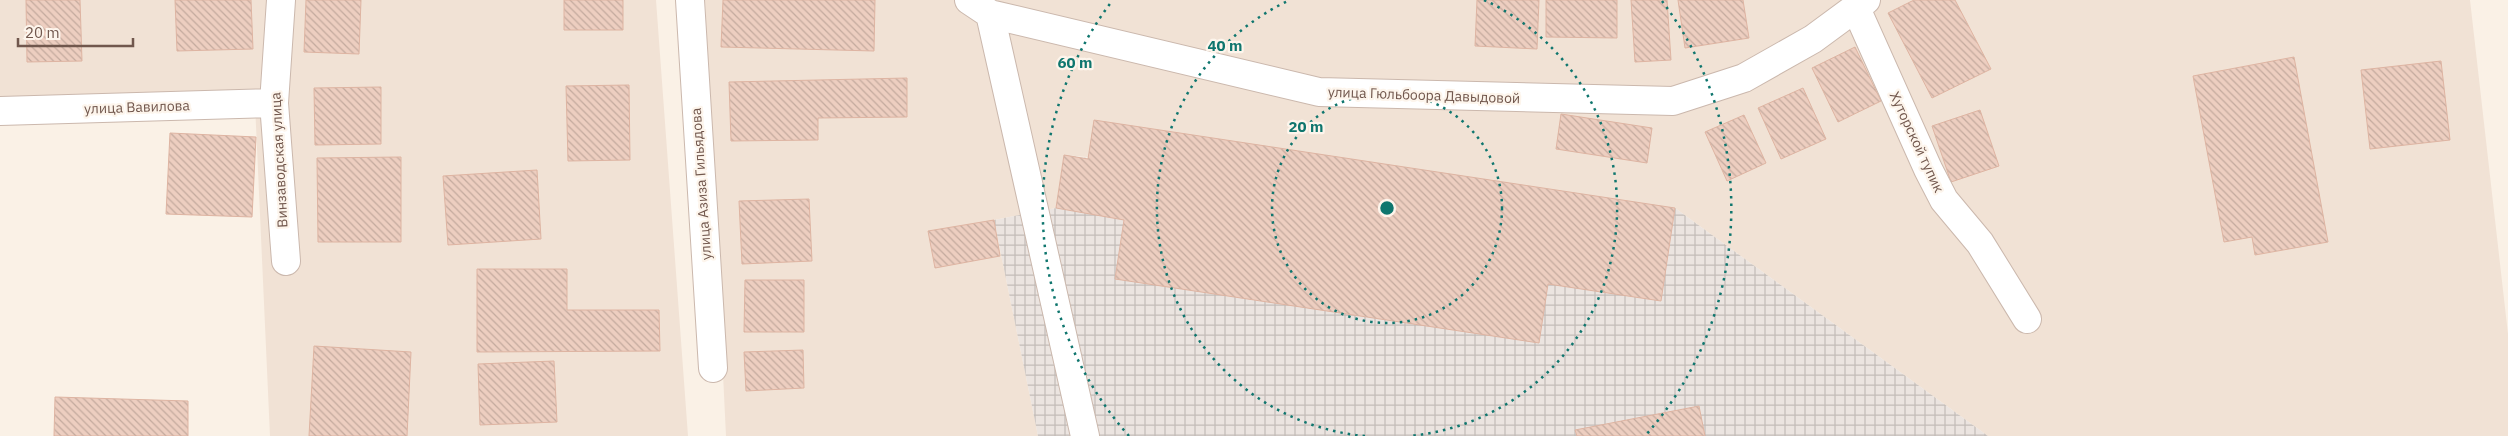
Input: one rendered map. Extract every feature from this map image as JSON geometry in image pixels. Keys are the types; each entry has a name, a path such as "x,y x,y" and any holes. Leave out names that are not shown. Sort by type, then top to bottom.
{"street":[{"name":"Винзаводская улица","path":"281,0 274,103 286,261"},
{"name":"улица Азиза Гильядова","path":"690,0 713,368"},
{"name":"улица Гюльбоора Давыдовой","path":"979,7 1319,92 1673,101 1744,78 1813,39 1860,3"},
{"name":"Хуторской тупик","path":"1860,3 1928,169 1944,200 1980,243 2027,318"},
{"path":"979,7 1085,436"},
{"name":"улица Вавилова","path":"0,111 274,103"}],"shaded area":[{"path":"0,0 656,0 688,436 270,436 255,104 0,123"},
{"path":"705,0 2470,0 2508,334 2508,436 1988,436 1675,208 1064,155 1056,208 994,220 1038,436 726,436"},
{"path":"1094,120 1675,208 1988,436 1038,436 994,220 1056,208 1064,155 1088,158"}],"building":[{"path":"26,0 80,0 82,61 27,62"},
{"path":"175,0 251,0 253,49 177,51"},
{"path":"306,0 361,0 359,54 304,52"},
{"path":"564,0 623,0 623,30 564,30"},
{"path":"723,0 875,0 874,51 721,47"},
{"path":"1477,0 1539,0 1537,49 1475,46"},
{"path":"1546,0 1617,0 1617,38 1546,37"},
{"path":"1631,0 1667,0 1671,60 1635,62"},
{"path":"1678,0 1743,0 1749,38 1685,48"},
{"path":"1914,0 1955,0 1991,69 1932,98 1888,13"},
{"path":"1855,47 1881,101 1838,122 1812,68"},
{"path":"2294,57 2328,242 2255,255 2252,237 2224,242 2193,76"},
{"path":"2441,61 2450,140 2370,149 2361,70"},
{"path":"907,78 907,117 818,118 818,140 731,141 729,82"},
{"path":"629,85 630,160 568,161 566,86"},
{"path":"381,87 381,144 315,145 314,88"},
{"path":"1803,88 1826,139 1781,159 1758,108"},
{"path":"1980,110 1999,166 1951,182 1932,126"},
{"path":"1561,114 1652,128 1647,163 1556,149"},
{"path":"1744,115 1766,163 1727,181 1705,132"},
{"path":"1094,120 1675,208 1661,301 1548,284 1539,343 1115,279 1124,220 1056,208 1064,155 1088,159"},
{"path":"170,133 256,137 252,217 166,214"},
{"path":"401,157 401,242 318,242 317,158"},
{"path":"537,170 541,239 448,245 443,176"},
{"path":"809,199 812,261 742,264 739,201"},
{"path":"994,220 1000,256 935,268 928,231"},
{"path":"477,269 567,269 567,310 659,310 660,351 477,352"},
{"path":"745,280 804,280 804,332 744,332"},
{"path":"314,346 411,352 407,436 309,436"},
{"path":"803,350 804,388 746,391 744,352"},
{"path":"554,361 557,422 480,425 478,364"},
{"path":"55,397 188,401 188,436 54,436"},
{"path":"1699,406 1705,436 1577,436 1575,430"}]}
